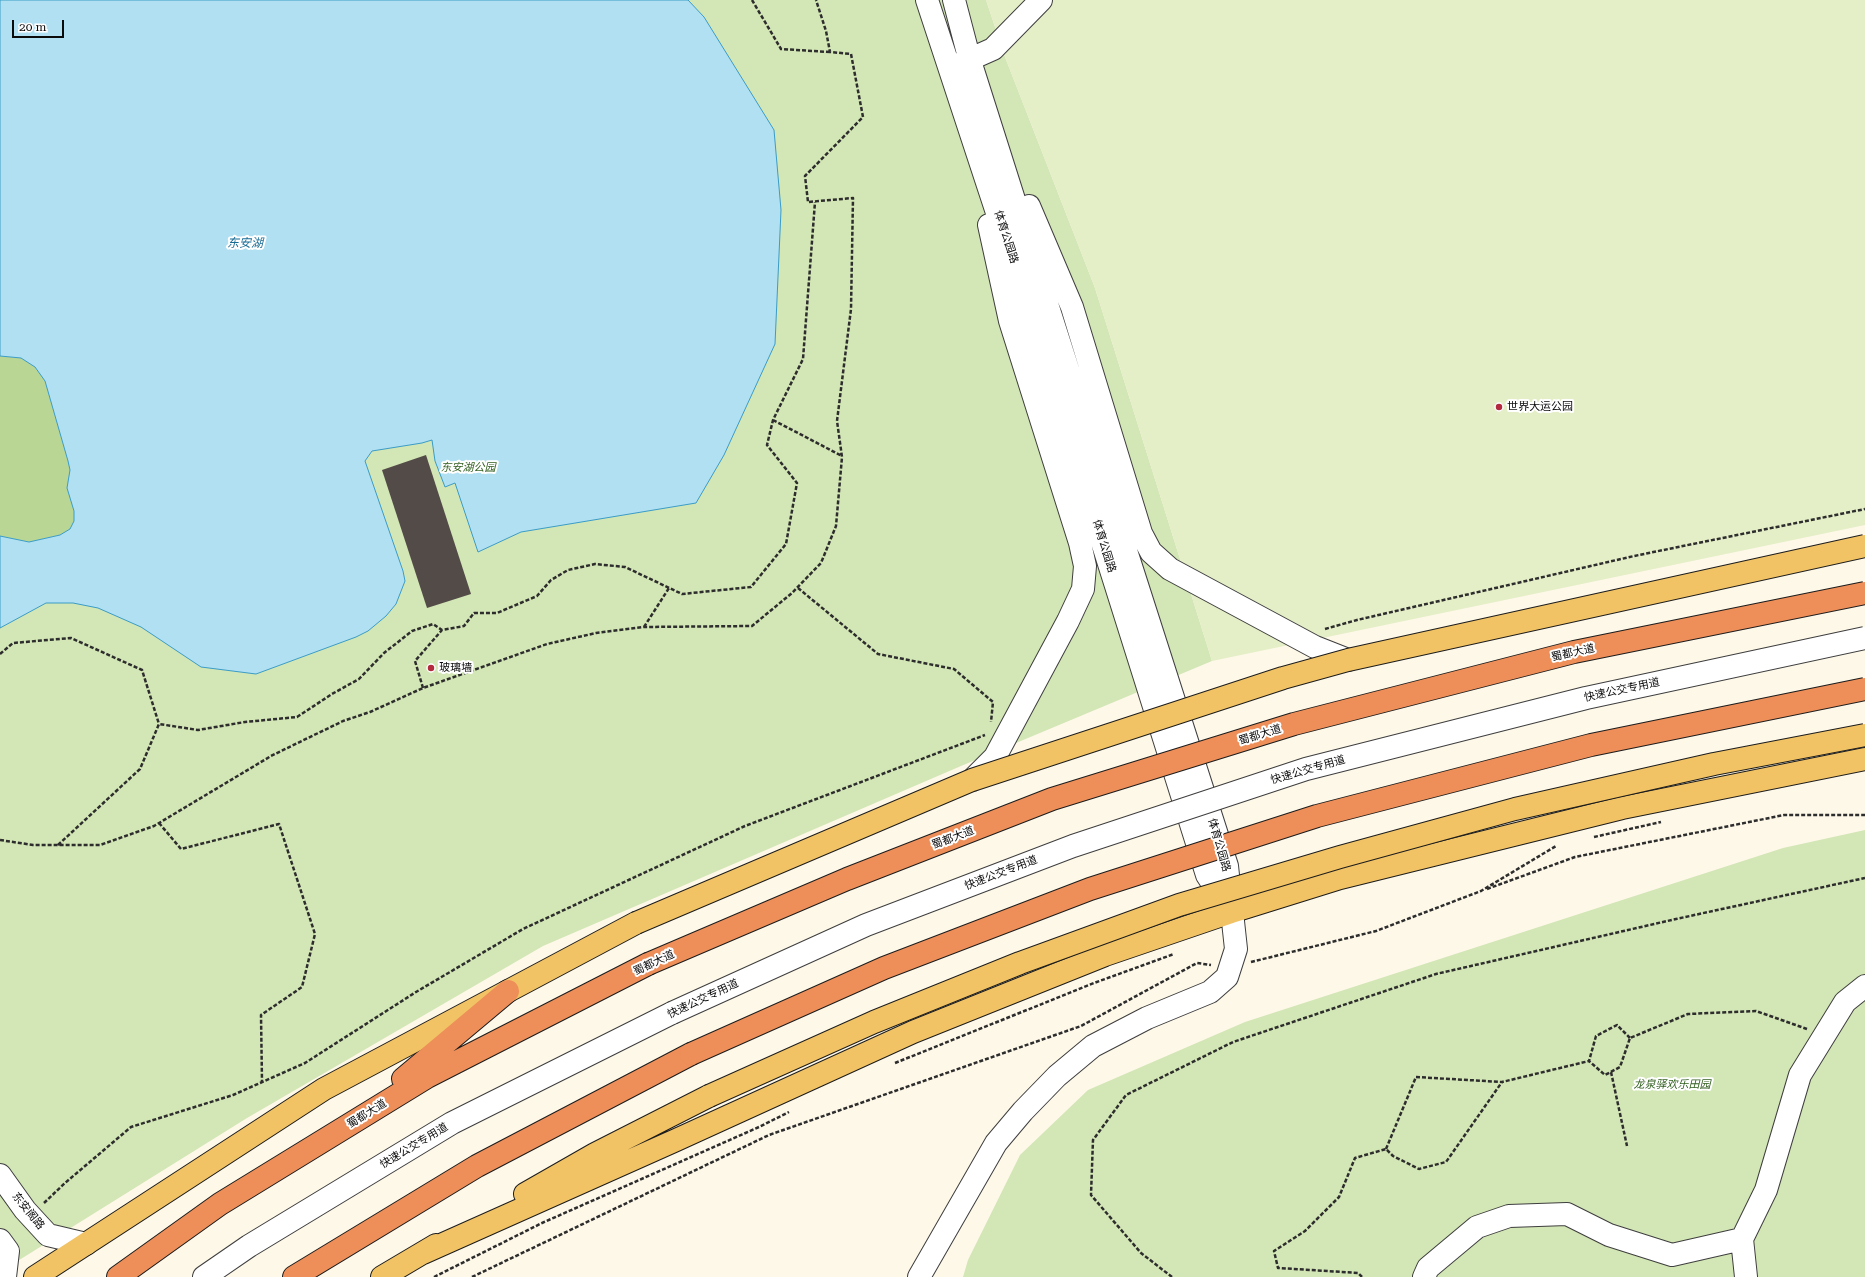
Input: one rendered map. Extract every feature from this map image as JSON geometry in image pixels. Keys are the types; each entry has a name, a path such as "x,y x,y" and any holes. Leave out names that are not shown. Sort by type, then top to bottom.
{"highway":[{"name":"蜀都大道","path":"118,1277 220,1204 427,1077 648,964 847,879 1052,800 1294,724 1574,652 1865,593"},
{"path":"294,1277 477,1166 690,1054 884,968 1090,889 1317,816 1591,745 1865,688"},
{"path":"347,1126 508,991"}],"main road":[{"path":"35,1277 324,1089 636,923 972,780 1275,680 1348,660 1865,546"},
{"path":"382,1277 595,1154 709,1096 874,1022 1020,963 1179,905 1340,856 1515,809 1714,764 1865,735"},
{"path":"423,1253 667,1145 913,1032 1105,955 1231,912 1340,878 1622,808 1865,759"}],"street":[{"name":"体育公园路","path":"927,0 960,64 972,99 1031,316 1207,875 1231,912"},
{"name":"体育公园路","path":"954,0 960,64"},
{"path":"960,64 993,49 1041,0"},
{"path":"972,99 1072,307 1141,533 1151,552 1170,569 1315,647 1348,660"},
{"path":"972,99 1010,321 1080,543 1084,566 1083,589 1080,596 999,734 995,757 972,780"},
{"name":"快速公交专用道","path":"204,1277 249,1246 452,1123 672,1013 881,919 1073,846 1306,769 1586,698 1865,638"},
{"path":"923,1276 996,1143 1023,1111 1058,1076 1093,1046 1147,1018 1210,992 1227,977 1236,949 1231,912"},
{"path":"1746,1277 1742,1239 1766,1190 1800,1075 1845,1002 1865,986"},
{"name":"东安阁路","path":"0,1175 30,1216 48,1235 86,1244"},
{"path":"1424,1277 1428,1268 1477,1227 1508,1216 1567,1214 1609,1235 1672,1255 1742,1239"},
{"path":"0,1240 8,1251 5,1277"}],"path":[{"path":"0,840 33,845 100,844 159,823 270,756 343,721 370,712 423,688 547,644 596,633 644,627 752,626 798,588 821,563 836,526 842,457 836,421 852,309 853,198 808,202 805,176 863,117 851,54 781,49 752,0"},
{"path":"816,0 826,31 830,52"},
{"path":"423,688 415,661 442,630 464,626 474,613 497,613 537,596 551,580 568,570 595,564 625,567 682,594 751,587 786,544 797,483 767,445 773,420 803,359 815,202"},
{"path":"773,420 842,457"},
{"path":"1298,638 1357,620 1626,558 1865,509"},
{"path":"644,627 669,588"},
{"path":"30,1216 65,1183 131,1128 233,1095 305,1063 416,992 523,929 745,826 999,734 993,702 954,669 878,654 798,588"},
{"path":"159,724 198,730 245,722 297,717 332,694 359,679 384,653 412,631 433,624 442,630"},
{"path":"0,654 13,643 71,638 142,670 159,724 140,769 58,845"},
{"path":"472,1277 769,1135 1081,1026 1197,963 1230,968 1376,931 1575,857 1784,815 1865,815"},
{"path":"1587,838 1664,821"},
{"path":"159,823 181,849 279,824 315,934 302,987 261,1015 262,1082"},
{"path":"1481,891 1557,845"},
{"path":"1172,1277 1141,1253 1091,1195 1093,1140 1126,1095 1233,1042 1436,974 1865,878"},
{"path":"891,1065 1094,983 1175,954"},
{"path":"1589,1061 1605,1075 1620,1067 1630,1038 1688,1014 1756,1012 1824,1035"},
{"path":"1589,1061 1596,1036 1618,1025 1630,1038"},
{"path":"1386,1149 1416,1077 1502,1082 1589,1061"},
{"path":"1611,1072 1627,1146"},
{"path":"1386,1149 1393,1156 1419,1169 1446,1162 1502,1082"},
{"path":"434,1277 542,1223 759,1127 793,1110"},
{"path":"1362,1277 1358,1274 1278,1268 1274,1251 1305,1231 1339,1198 1355,1158 1386,1149"}],"green space":[{"name":"东安湖公园","path":"0,0 986,0 1005,57 1095,288 1212,661 961,766 543,946 247,1118 0,1272"},
{"name":"世界大运公园","path":"986,0 1865,0 1865,525 1212,661 1095,288 1005,57"},
{"path":"0,356 21,358 35,367 45,381 68,461 70,470 67,488 74,511 74,521 70,529 60,535 29,542 0,536"},
{"name":"龙泉驿欢乐田园","path":"1865,830 1865,1277 963,1277 968,1260 1020,1155 1088,1090 1245,1022 1783,848"}],"water":[{"name":"东安湖","path":"0,0 688,0 704,17 774,130 781,210 775,344 724,455 696,503 521,532 478,552 455,483 445,487 435,461 432,440 372,451 365,461 403,571 405,581 396,604 386,616 368,631 356,637 256,674 201,667 141,627 98,608 73,603 46,603 0,628 0,536 29,542 60,535 70,529 74,521 74,511 67,488 70,470 68,461 45,381 35,367 21,358 0,356"}],"building":[{"path":"426,455 471,594 427,608 382,470"}],"place":[{"name":"世界大运公园","path":"1499,407"},
{"name":"玻璃墙","path":"431,668"}]}
